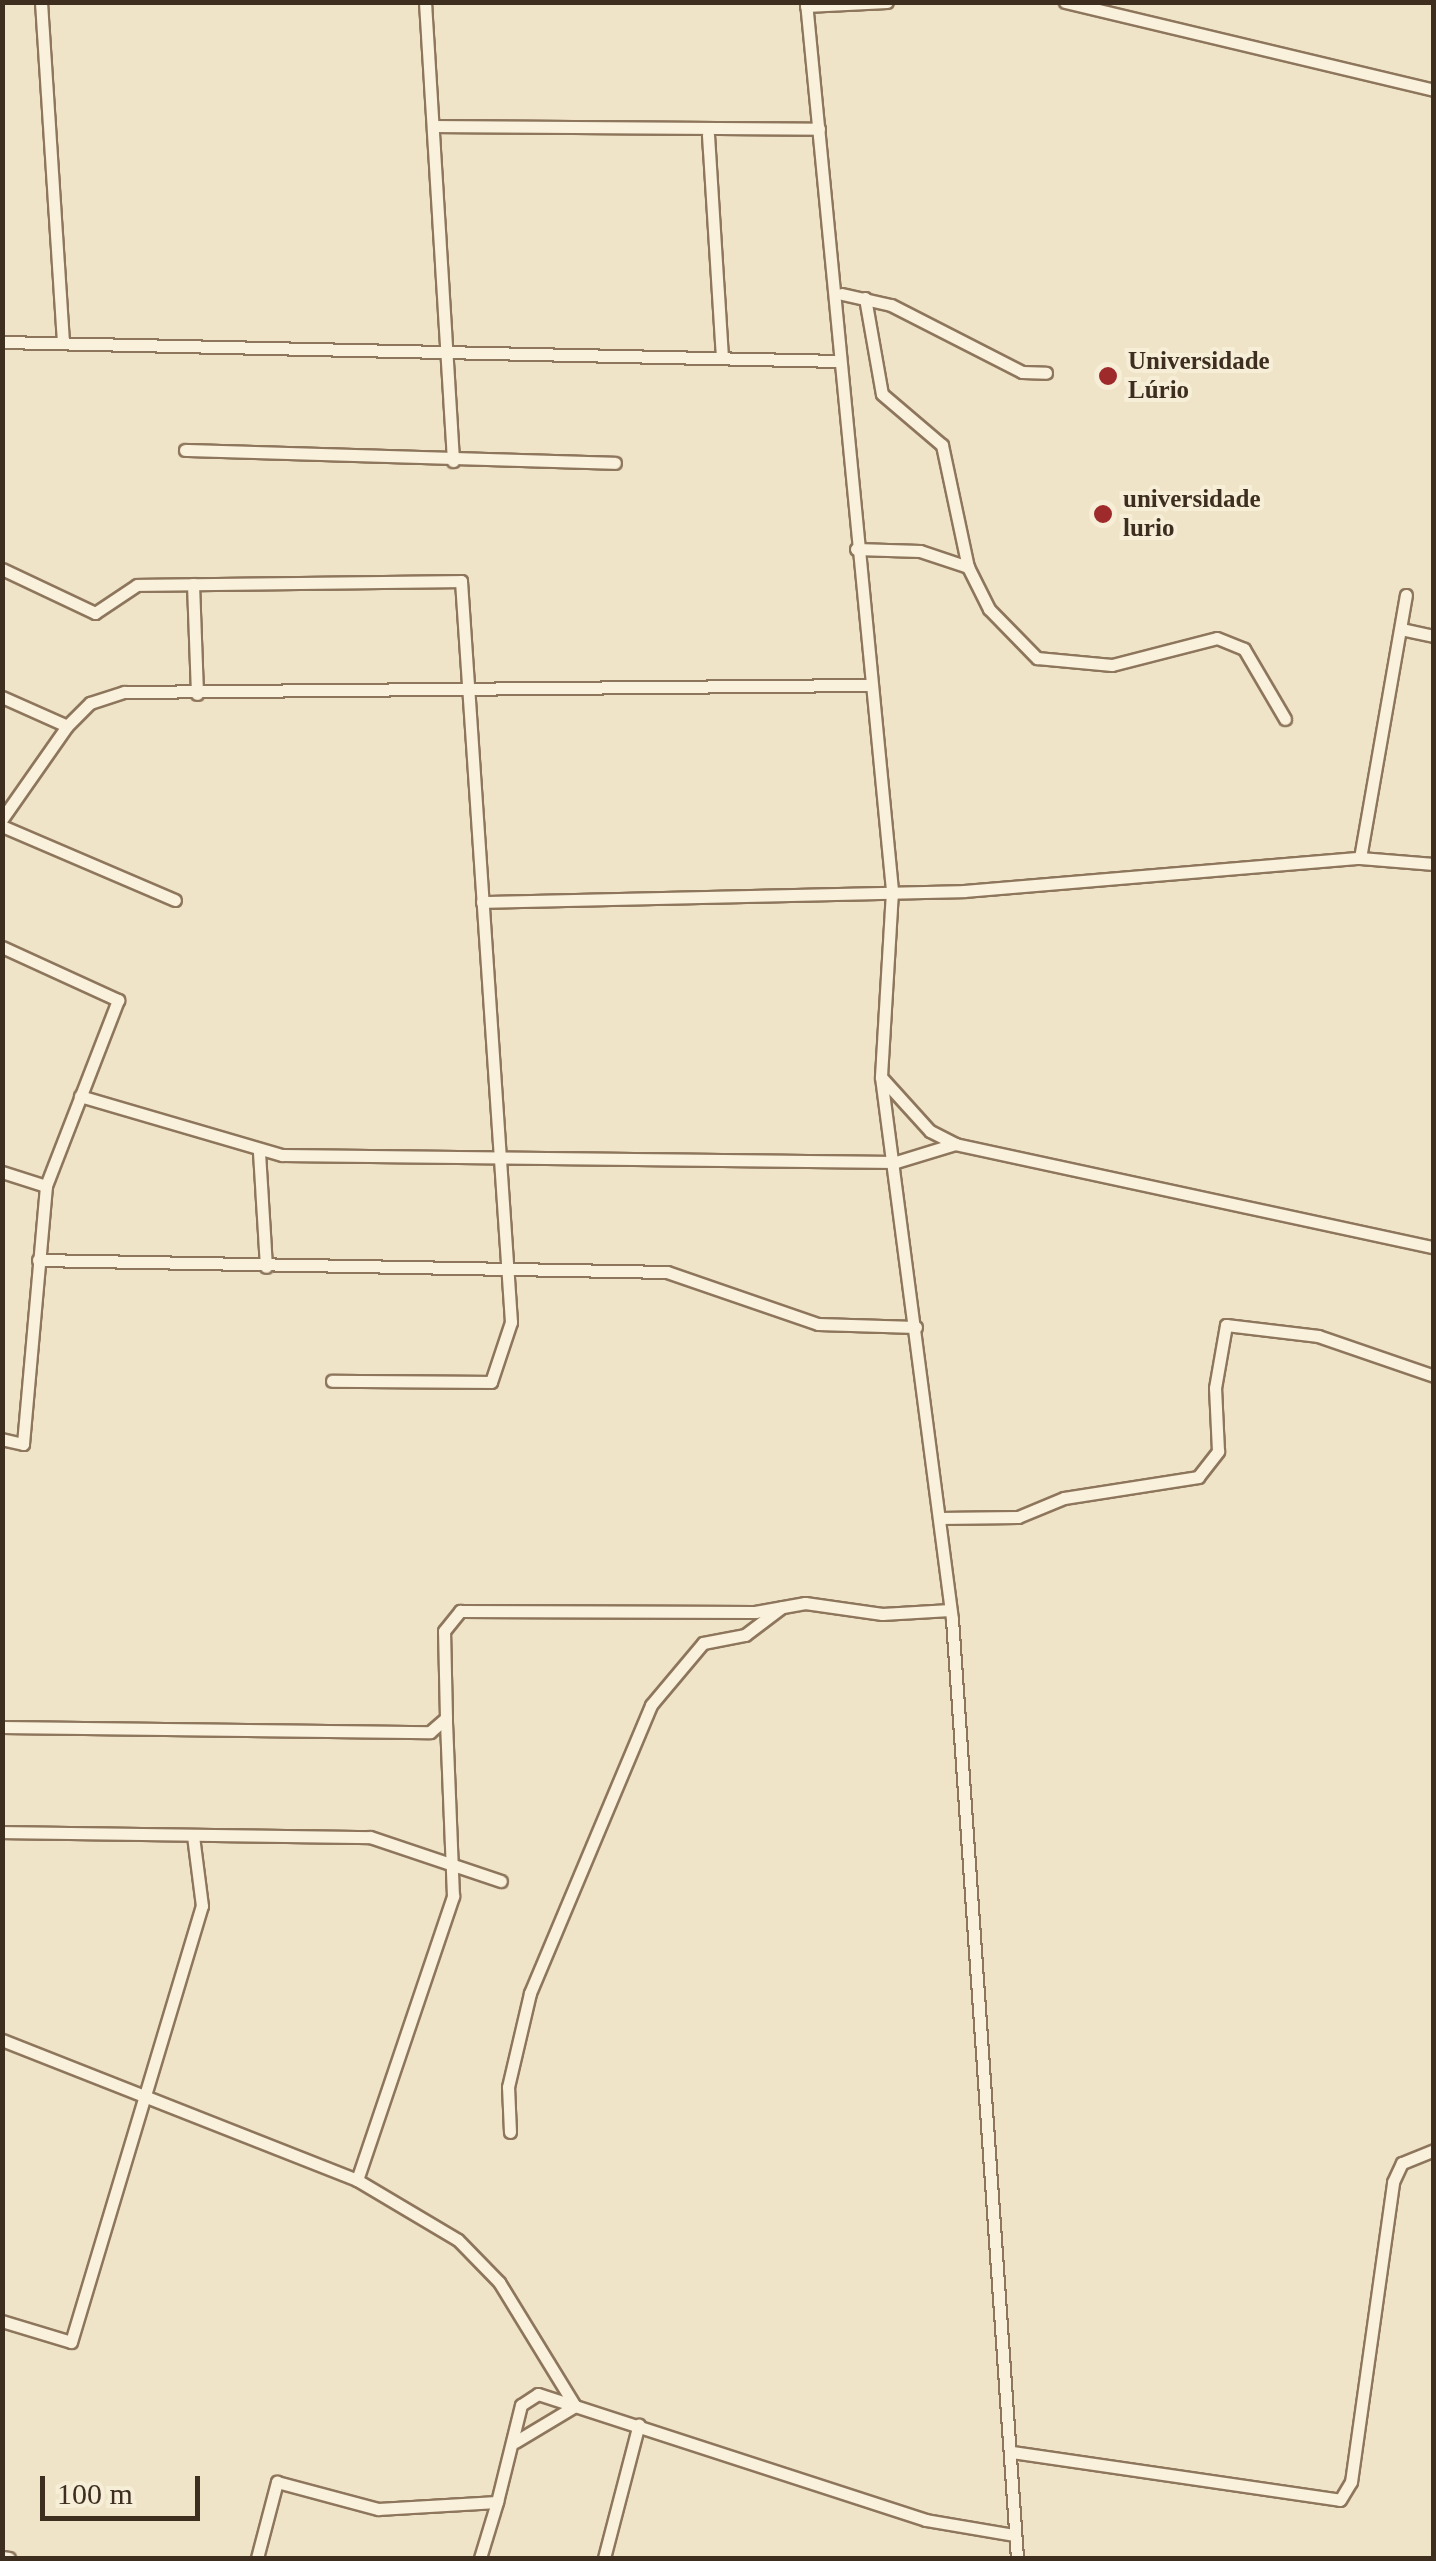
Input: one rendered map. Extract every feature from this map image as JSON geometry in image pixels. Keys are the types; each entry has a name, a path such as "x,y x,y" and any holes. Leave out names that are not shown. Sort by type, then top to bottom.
{"street":[{"path":"41,2 63,341"},
{"path":"425,2 453,461"},
{"path":"887,2 806,4 837,361 892,891 881,1077 896,1162 950,1610 1017,2558"},
{"path":"1065,2 1434,90"},
{"path":"434,126 708,135 819,130"},
{"path":"708,135 722,357"},
{"path":"842,294 865,298 1022,372 1046,373"},
{"path":"865,298 882,394 942,446 968,566 988,608 1036,658 1112,665 1217,638 1244,649 1285,718"},
{"path":"2,342 448,348 837,361"},
{"path":"185,450 615,463"},
{"path":"856,549 920,551 968,566"},
{"path":"2,570 95,613 137,585 461,581 472,692 497,1155 512,1322 491,1382 332,1382"},
{"path":"193,584 197,694"},
{"path":"1360,858 1406,596"},
{"path":"1401,629 1434,636"},
{"path":"176,900 2,823 67,726 104,697 869,685"},
{"path":"2,697 67,726"},
{"path":"482,902 892,891 1360,858 1434,864"},
{"path":"2,947 118,1000 46,1186 23,1444 2,1439"},
{"path":"881,1077 930,1131 956,1144 1434,1248"},
{"path":"80,1096 259,1152 896,1162 956,1144"},
{"path":"259,1152 266,1267"},
{"path":"2,1172 46,1186"},
{"path":"38,1260 667,1272 818,1324 916,1326"},
{"path":"939,1518 1018,1517 1064,1498 1198,1477 1218,1451 1214,1388 1226,1325 1318,1336 1434,1376"},
{"path":"357,2180 452,1896 443,1639 452,1612 720,1612 787,1604 882,1614 950,1610"},
{"path":"510,2132 508,2087 530,1993 651,1704 704,1642 745,1635 787,1604"},
{"path":"2,1727 430,1732 446,1718"},
{"path":"2,1832 370,1836 500,1881"},
{"path":"2,2321 71,2342 202,1906 193,1836"},
{"path":"2,2040 357,2180 476,2255 574,2406"},
{"path":"1012,2452 1340,2500 1352,2482 1392,2182 1402,2163 1434,2150"},
{"path":"480,2558 516,2442 522,2405 538,2394 926,2520 1014,2535"},
{"path":"516,2442 574,2406"},
{"path":"604,2558 639,2424"},
{"path":"256,2558 276,2482 378,2509 496,2502"}],"place":[{"name":"Universidade Lúrio","path":"1108,376"},
{"name":"universidade lurio","path":"1103,514"}]}
